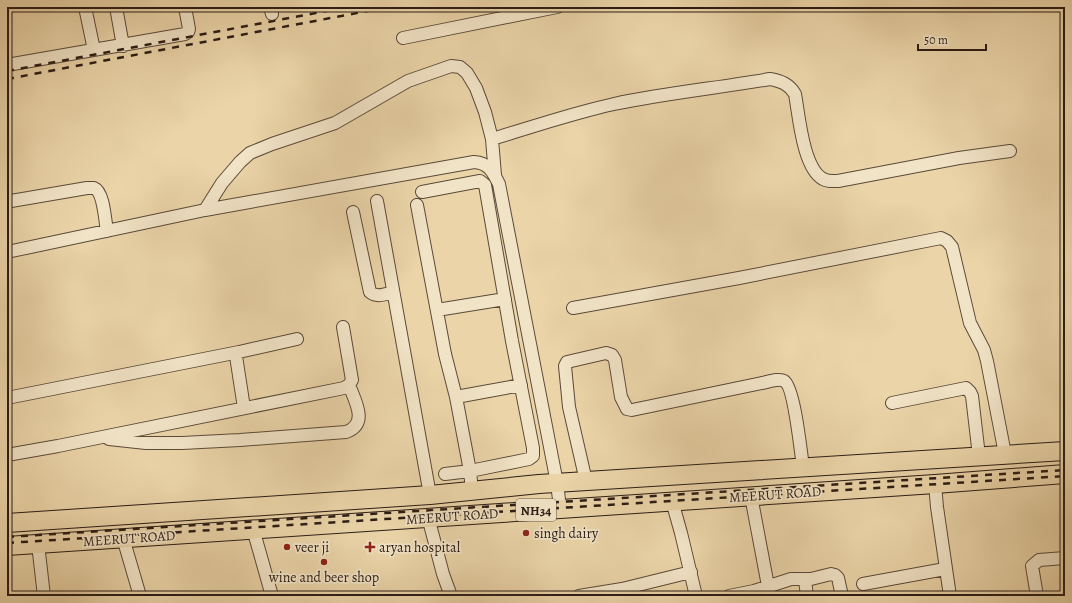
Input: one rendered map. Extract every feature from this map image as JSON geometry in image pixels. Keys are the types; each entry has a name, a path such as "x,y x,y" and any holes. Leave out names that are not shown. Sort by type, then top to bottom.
{"highway":[{"name":"MEERUT ROAD","path":"7,523 430,495 586,481 1065,451"},
{"name":"MEERUT ROAD","path":"7,546 1065,474"}],"street":[{"path":"85,7 94,50"},
{"path":"116,7 123,46"},
{"path":"7,65 185,34 188,32 185,7"},
{"path":"403,38 557,7"},
{"path":"204,210 222,183 250,153 266,146 335,123 408,81 451,66 460,67 467,73 476,88 485,112 492,139 495,175"},
{"path":"492,139 552,120 614,104 664,94 770,79 786,84 792,88 795,94 807,157 812,168 818,176 824,180 838,181 960,158 1010,151"},
{"path":"7,252 204,210 474,162 482,163 488,166 495,175 499,184 557,483 560,508"},
{"path":"422,192 480,180 483,182 486,189 533,448 533,456 522,462 445,474"},
{"path":"11,201 94,188 99,192 102,200 107,231"},
{"path":"377,201 430,495"},
{"path":"417,205 445,354 456,397 470,471 472,491"},
{"path":"353,212 370,292 379,296 393,292"},
{"path":"573,308 739,278 941,238 947,241 952,247 970,323 984,350 987,360 1005,454"},
{"path":"437,310 505,299"},
{"path":"7,455 344,388 349,385 352,380 343,327"},
{"path":"7,398 298,339"},
{"path":"239,352 236,356 236,361 244,408"},
{"path":"586,481 569,407 565,366 567,362 572,360 606,353 612,355 615,360 621,397 628,409 632,410 762,383 780,380 784,381 788,385 793,403 803,467"},
{"path":"98,438 146,443 182,443 346,432 353,429 358,424 360,418 349,385"},
{"path":"456,397 521,385"},
{"path":"892,403 966,388 972,396 979,456"},
{"path":"935,484 945,569 950,596"},
{"path":"751,496 768,586"},
{"path":"672,501 696,596"},
{"path":"428,517 443,574 451,596"},
{"path":"253,529 272,596"},
{"path":"123,538 140,596"},
{"path":"38,544 44,596"},
{"path":"1037,596 1032,566 1039,560 1065,558"},
{"path":"863,584 945,569"},
{"path":"579,596 622,588 690,572"},
{"path":"729,596 755,593 768,586 791,579 805,580 831,574 838,578 842,596"},
{"path":"805,580 808,596"}],"railway":[{"path":"7,71 348,7"},
{"path":"7,79 389,7"},
{"path":"7,537 1065,470"},
{"path":"7,543 1065,476"}],"place":[{"name":"singh dairy","path":"526,533"},
{"name":"veer ji","path":"287,547"},
{"name":"aryan hospital","path":"370,547"},
{"name":"wine and beer shop","path":"324,562"}]}
